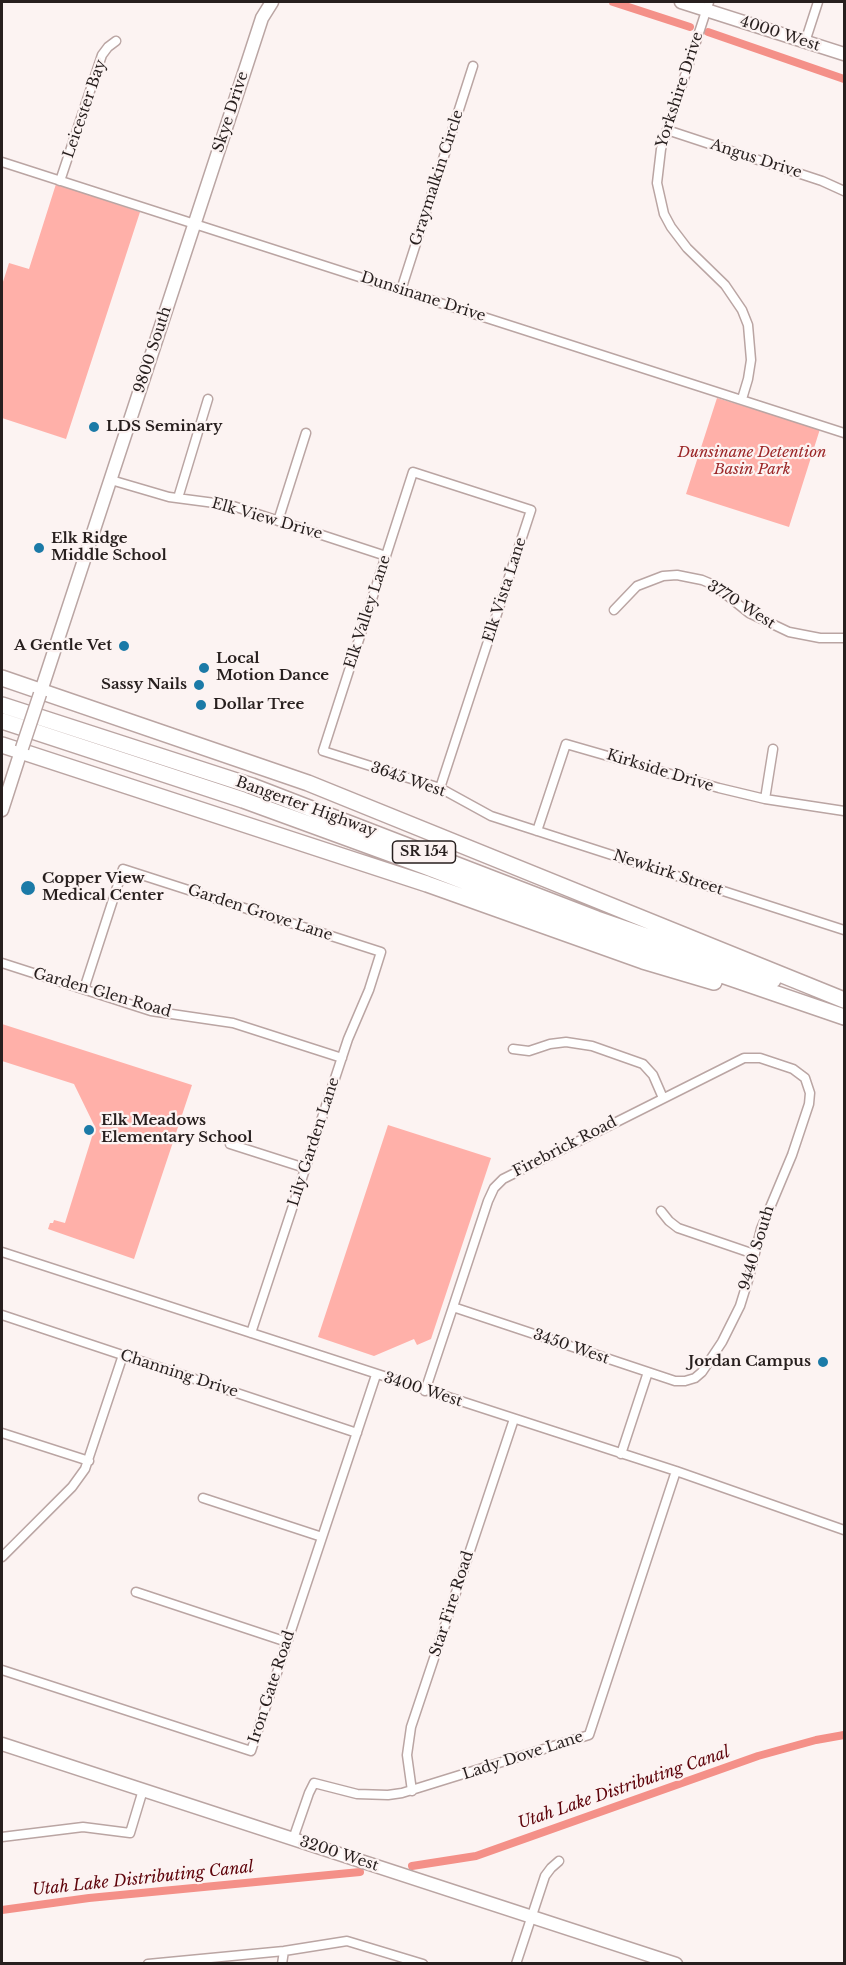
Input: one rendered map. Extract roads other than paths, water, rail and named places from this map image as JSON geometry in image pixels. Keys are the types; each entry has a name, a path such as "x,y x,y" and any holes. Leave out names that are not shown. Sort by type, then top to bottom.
{"highway":[{"path":"2,678 40,693 240,758 335,793 844,1002"},
{"name":"Bangerter Highway","path":"2,705 252,786 625,930 844,1002"},
{"name":"Bangerter Highway","path":"2,721 243,800 599,933 844,1017"},
{"path":"2,745 427,884 643,961 844,1017"}],"main road":[{"name":"Skye Drive","path":"194,224 260,25 272,2"},
{"name":"4000 West","path":"681,2 707,6 844,54"},
{"name":"9800 South","path":"2,810 194,224"},
{"name":"3200 West","path":"2,1744 532,1917 649,1959 676,1964"}],"street":[{"path":"805,42 818,2"},
{"name":"Yorkshire Drive","path":"707,6 661,149 658,174 660,199 664,214 678,238 734,297 748,325 751,360 742,399"},
{"name":"Leicester Bay","path":"60,181 102,55 116,41"},
{"name":"Graymalkin Circle","path":"401,290 473,66"},
{"name":"Angus Drive","path":"667,130 822,181 844,191"},
{"name":"Dunsinane Drive","path":"2,162 844,433"},
{"path":"178,498 208,399"},
{"path":"278,521 306,433"},
{"name":"Elk Valley Lane","path":"323,751 413,472"},
{"name":"Elk Vista Lane","path":"413,472 531,510 440,788"},
{"name":"Elk View Drive","path":"111,480 178,498 217,502 386,556"},
{"name":"3770 West","path":"614,610 637,586 663,576 677,575 714,585 755,616 789,632 820,638 844,638"},
{"name":"Kirkside Drive","path":"537,831 566,744 673,776 765,799 844,811"},
{"path":"765,799 773,749"},
{"name":"3645 West","path":"323,751 440,788 491,816"},
{"name":"Newkirk Street","path":"491,816 844,930"},
{"name":"Garden Grove Lane","path":"84,989 123,868 381,952"},
{"name":"Lily Garden Lane","path":"251,1333 354,1022 369,990 381,952"},
{"name":"Garden Glen Road","path":"2,963 162,1013 233,1023 342,1058"},
{"path":"513,1049 529,1051 550,1044 571,1042 611,1052 635,1060 647,1067 663,1098"},
{"name":"Firebrick Road","path":"425,1391 488,1201 499,1182 748,1057 760,1058 801,1074"},
{"name":"9440 South","path":"690,1380 702,1371 732,1324 745,1292 765,1216 792,1155 809,1104 809,1088 801,1074"},
{"path":"230,1144 305,1168"},
{"path":"662,1211 678,1228 754,1254"},
{"name":"3400 West","path":"2,1252 676,1471 844,1530"},
{"name":"3450 West","path":"453,1307 675,1381 690,1380"},
{"name":"Channing Drive","path":"2,1315 357,1433"},
{"path":"2,1557 80,1478 89,1461 123,1355"},
{"path":"621,1454 648,1372"},
{"name":"Iron Gate Road","path":"2,1670 251,1751 376,1375"},
{"name":"Star Fire Road","path":"412,1791 407,1755 411,1727 514,1419"},
{"path":"2,1433 89,1461"},
{"name":"Lady Dove Lane","path":"293,1839 314,1784 373,1795 412,1791 589,1735 676,1471"},
{"path":"203,1498 322,1537"},
{"path":"136,1592 287,1642"},
{"path":"2,1837 83,1827 130,1833 143,1790"},
{"path":"516,1964 545,1876 559,1861"},
{"path":"148,1964 284,1951 347,1941 423,1964"},
{"path":"282,1964 284,1951"}],"waterway":[{"path":"613,2 690,27"},
{"path":"708,32 844,79"},
{"name":"Utah Lake Distributing Canal","path":"412,1866 476,1856 758,1756 844,1735"},
{"name":"Utah Lake Distributing Canal","path":"2,1910 89,1898 360,1872"}],"place":[{"name":"LDS Seminary","path":"94,427"},
{"name":"Elk Ridge Middle School","path":"39,548"},
{"name":"A Gentle Vet","path":"124,646"},
{"name":"Local Motion Dance","path":"204,668"},
{"name":"Sassy Nails","path":"199,685"},
{"name":"Dollar Tree","path":"201,705"},
{"name":"Copper View Medical Center","path":"28,888"},
{"name":"Elk Meadows Elementary School","path":"89,1130"},
{"name":"Jordan Campus","path":"823,1362"}],"park label":[{"name":"Dunsinane Detention Basin Park","path":"752,462"}]}
